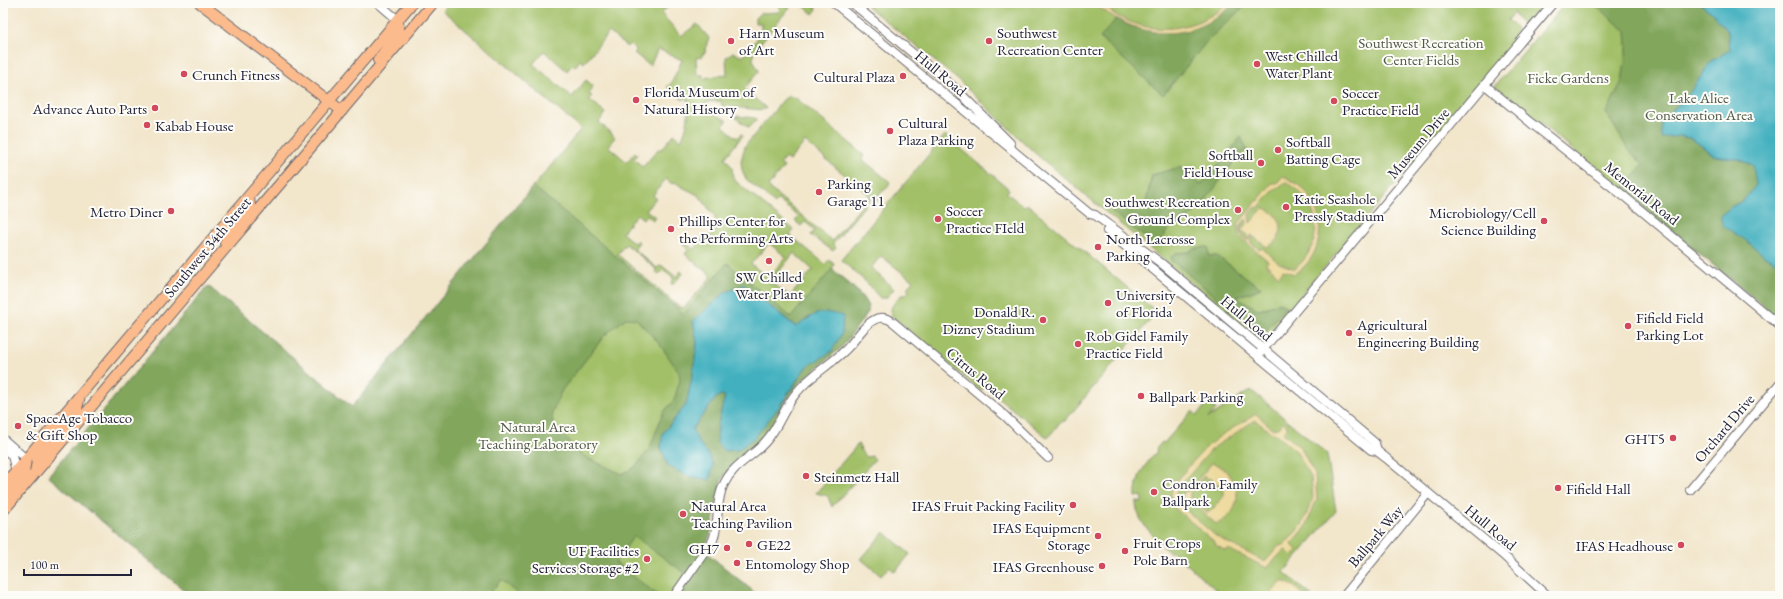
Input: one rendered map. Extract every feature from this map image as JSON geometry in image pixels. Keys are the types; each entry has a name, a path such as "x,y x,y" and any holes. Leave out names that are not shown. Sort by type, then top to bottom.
{"main road":[{"path":"200,3 342,111"},
{"name":"Southwest 34th Street","path":"3,486 412,3"},
{"name":"Southwest 34th Street","path":"3,511 434,3"},
{"path":"372,75 379,58 399,32 398,20"},
{"path":"224,250 226,239 250,207 249,196"},
{"path":"34,474 37,461 42,453 77,409 80,395"},
{"path":"3,499 24,473 26,459"}],"street":[{"path":"378,3 398,20"},
{"name":"Hull Road","path":"834,3 1090,214 1094,215 1155,259 1260,353 1375,443 1377,451 1504,556 1548,596"},
{"name":"Museum Drive","path":"1260,353 1553,3"},
{"path":"849,16 856,4"},
{"name":"Hull Road","path":"856,4 956,89 1030,164"},
{"name":"Memorial Road","path":"1485,85 1530,123 1625,197 1780,326"},
{"name":"Citrus Road","path":"674,596 707,550 714,537 720,493 731,472 738,464 761,447 768,439 786,407 805,383 839,357 869,323 880,318 888,319 897,325 1005,416 1048,458"},
{"name":"Orchard Drive","path":"1690,490 1780,383"},
{"path":"3,439 26,459"},
{"path":"3,447 12,456 16,470"},
{"name":"Ballpark Way","path":"1344,596 1428,493"}],"green space":[{"name":"Natural Area Teaching Laboratory","path":"448,3 673,3 661,13 681,36 697,24 709,38 705,53 702,54 702,57 696,58 697,75 703,75 704,79 708,77 727,75 726,57 733,52 742,57 761,34 761,23 755,23 755,18 760,13 780,12 779,3 790,3 790,7 754,51 753,60 759,71 744,89 766,108 762,110 722,106 721,101 707,102 708,107 714,114 727,121 723,126 737,138 741,134 743,135 725,158 732,167 733,179 794,230 790,235 825,264 829,260 834,264 832,269 860,294 867,306 868,312 842,347 798,384 780,410 721,481 703,550 759,596 191,596 48,476 208,286 352,407 581,129 442,10","holes":["609,32 627,47 630,44 636,50 634,53 650,66 658,49 682,60 672,82 667,87 683,100 687,97 688,119 681,140 674,134 661,150 659,148 643,167 634,159 637,155 635,152 627,162 608,146 615,137 599,122 606,113 589,99 592,96 589,94 593,86 586,80 572,97 533,64 544,51 567,71 572,65 575,67 580,60 584,63","666,179 672,184 675,182 699,196 716,217 714,219 720,225 708,239 704,237 694,250 685,242 683,244 688,250 685,254 712,276 684,308 679,307 617,254 626,244 656,269 655,271 659,274 663,270 674,279 671,283 672,285 683,274 681,271 676,277 661,265 657,268 634,249 639,242 637,240 634,243 622,233 637,214 643,219 647,215 653,220 655,217 646,210 656,198 653,195","769,243 786,257 768,278 751,264","794,253 813,270 790,296 772,283 772,280"]},
{"path":"800,3 814,3 812,5 817,9 813,14"},
{"name":"Southwest Recreation Ground Complex","path":"867,3 1547,3 1528,25 1522,23 1514,13 1508,20 1517,29 1519,37 1267,336 1260,340 1037,155 958,80 867,6"},
{"path":"1233,3 1248,3 1209,39 1163,95 1100,38 1116,19 1131,26 1153,32 1187,31"},
{"name":"Lake Alice Conservation Area","path":"1565,3 1780,3 1780,320 1495,86"},
{"name":"Lake Alice Conservation Area","path":"1592,3 1699,3 1711,12 1728,31 1730,50 1712,60 1686,98 1662,119 1681,136 1692,139 1715,156 1738,159 1754,165 1757,185 1744,200 1731,207 1747,241 1765,256 1780,264 1780,320 1622,189 1643,165 1628,149 1606,113 1622,81 1627,47 1626,31"},
{"path":"789,96 796,98 863,154 863,160 890,182 887,188 879,194 878,200 875,201 871,198 833,244 836,248 833,251 811,235 815,230 805,222 801,226 795,221 799,217 778,200 775,204 746,179 742,170 741,161 745,146 784,99","holes":["805,142 870,196 832,241 768,187 784,167 780,164 785,158 789,161"]},
{"path":"737,116 755,118 757,120 749,128 736,118"},
{"name":"Donald R. Dizney Stadium","path":"945,135 1009,189 1007,193 1024,207 1027,204 1158,313 1155,314 1065,421 1061,421 1048,438 985,387 986,385 981,391 893,317 891,314 892,306 901,295 905,295 909,291 907,288 913,281 881,256 871,268 894,289 886,298 880,298 866,282 841,260"},
{"path":"1241,137 1247,149 1236,159 1203,204 1185,221 1175,223 1167,231 1157,247 1111,211 1115,207 1145,207 1152,175 1180,167 1201,185"},
{"name":"Natural Area Teaching Laboratory","path":"533,186 684,314 727,263 791,317 832,269 863,298 868,306 868,312 842,347 798,384 780,410 768,433 757,445 740,457 721,481 710,536 703,550 759,596 670,596 686,574 634,536 615,562 659,596 520,596 501,580 488,596 191,596 48,476 208,286 352,407","holes":["769,305 797,327 810,316 831,352 806,367 779,407 718,424 725,396 721,395 716,398 692,429 699,443 709,455 668,466 661,447 663,433 686,405 693,373 697,342 693,321","626,318 636,319 658,342 679,372 680,380 674,400 663,413 649,450 635,467 622,474 585,457 553,425 552,412 562,390 605,335"]},
{"path":"1208,247 1209,256 1217,256 1261,288 1236,296 1259,310 1279,303 1286,306 1262,336 1170,259 1175,253 1189,252 1194,248"},
{"path":"1251,390 1327,454 1336,511 1284,572 1312,596 1223,596 1172,551 1170,553 1163,547 1164,545 1145,526 1137,509 1136,502 1142,502 1142,496 1136,497 1139,477 1162,442 1164,443 1192,411 1197,415 1208,403 1216,409 1208,418"},
{"path":"858,444 861,451 867,457 872,456 875,459 832,507 828,497 816,493"},
{"path":"884,532 910,554 895,572 889,567 881,576 861,559"}],"sand":[{"path":"1099,3 1116,16 1133,23 1147,27 1176,28 1190,25 1204,19 1229,3 1234,3 1217,17 1200,26 1183,31 1165,33 1147,31 1130,25 1112,16 1095,4"},
{"path":"1283,176 1304,190 1310,197 1315,207 1320,228 1315,250 1310,259 1294,274 1283,270 1279,276 1266,264 1268,261 1239,236 1238,224 1258,200 1259,201 1272,183 1277,183","holes":["1286,182 1298,190 1307,200 1315,222 1315,235 1312,247 1295,269 1279,263 1262,248 1260,250 1251,243 1251,235 1267,247 1278,238 1281,226 1276,215 1263,208 1250,223 1249,215 1256,207 1258,208 1273,191","1246,219 1247,224 1241,230 1248,235 1248,241 1241,235 1240,226"]},
{"path":"1256,414 1273,429 1278,428 1283,422 1288,427 1283,433 1301,448 1315,474 1317,500 1306,527 1291,544 1297,550 1292,556 1286,550 1283,551 1267,568 1228,549 1226,551 1215,545 1216,543 1178,511 1171,497 1173,489 1181,476 1209,445","holes":["1255,420 1272,433 1276,434 1296,451 1311,477 1313,498 1302,525 1284,545 1279,546 1265,562 1217,537 1179,504 1176,493 1179,487 1213,448"]},
{"path":"1212,463 1222,468 1230,475 1235,484 1237,493 1233,511 1226,518 1216,524 1189,500 1184,500 1181,497 1183,492 1188,491","holes":["1204,476 1207,479 1210,478 1224,490 1224,496 1212,510 1207,513 1190,498 1190,492"]},
{"path":"1282,581 1294,586 1303,596 1281,596 1275,594 1273,596 1269,596"}],"water":[{"path":"1699,3 1780,3 1780,264 1765,256 1747,241 1723,226 1720,216 1731,207 1744,200 1756,185 1753,165 1738,159 1715,156 1692,139 1681,136 1661,138 1662,119 1686,98 1712,60 1730,50 1728,31 1711,12"},
{"path":"744,285 796,327 808,318 822,313 843,316 842,333 831,352 806,367 779,407 755,437 738,450 724,451 717,443 718,424 725,396 721,395 716,398 692,429 699,443 709,455 713,465 710,480 688,476 668,466 661,447 663,433 686,405 693,373 697,342 693,321 726,292"}],"place":[{"name":"Harn Museum of Art","path":"731,41"},
{"name":"Southwest Recreation Center","path":"989,41"},
{"name":"West Chilled Water Plant","path":"1257,64"},
{"name":"Crunch Fitness","path":"184,74"},
{"name":"Cultural Plaza","path":"903,76"},
{"name":"Florida Museum of Natural History","path":"636,100"},
{"name":"Soccer Practice Field","path":"1334,101"},
{"name":"Advance Auto Parts","path":"155,108"},
{"name":"Kabab House","path":"147,125"},
{"name":"Cultural Plaza Parking","path":"890,131"},
{"name":"Softball Batting Cage","path":"1278,150"},
{"name":"Softball Field House","path":"1261,163"},
{"name":"Parking Garage 11","path":"819,192"},
{"name":"Katie Seashole Pressly Stadium","path":"1286,207"},
{"name":"Southwest Recreation Ground Complex","path":"1238,210"},
{"name":"Metro Diner","path":"171,211"},
{"name":"Soccer Practice FIeld","path":"938,219"},
{"name":"Microbiology/Cell Science Building","path":"1544,221"},
{"name":"Phillips Center for the Performing Arts","path":"671,229"},
{"name":"North Lacrosse Parking","path":"1098,247"},
{"name":"SW Chilled Water Plant","path":"769,261"},
{"name":"University of Florida","path":"1108,303"},
{"name":"Donald R. Dizney Stadium","path":"1043,320"},
{"name":"Fifield Field Parking Lot","path":"1628,326"},
{"name":"Agricultural Engineering Building","path":"1349,333"},
{"name":"Rob Gidel Family Practice Field","path":"1078,344"},
{"name":"Ballpark Parking","path":"1141,396"},
{"name":"SpaceAge Tobacco & Gift Shop","path":"18,426"},
{"name":"GHT5","path":"1673,438"},
{"name":"Steinmetz Hall","path":"806,476"},
{"name":"Fifield Hall","path":"1558,488"},
{"name":"Condron Family Ballpark","path":"1154,492"},
{"name":"IFAS Fruit Packing Facility","path":"1073,505"},
{"name":"Natural Area Teaching Pavilion","path":"683,514"},
{"name":"IFAS Equipment Storage","path":"1098,536"},
{"name":"GE22","path":"749,544"},
{"name":"IFAS Headhouse","path":"1681,545"},
{"name":"GH7","path":"727,548"},
{"name":"Fruit Crops Pole Barn","path":"1125,551"},
{"name":"UF Facilities Services Storage #2","path":"647,559"},
{"name":"Entomology Shop","path":"737,563"},
{"name":"IFAS Greenhouse","path":"1102,566"}],"park label":[{"name":"Southwest Recreation Center Fields","path":"1421,50"},
{"name":"Ficke Gardens","path":"1568,77"}]}
